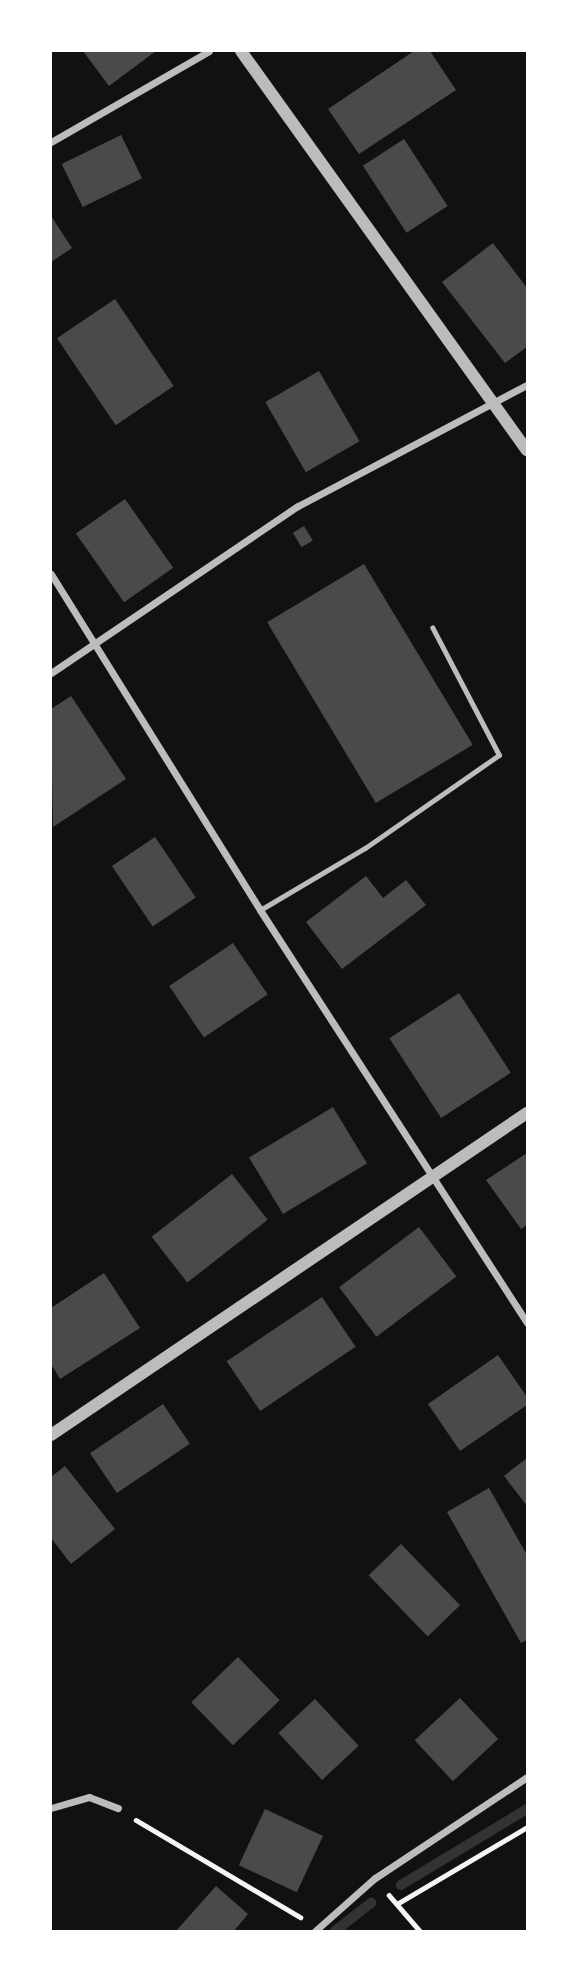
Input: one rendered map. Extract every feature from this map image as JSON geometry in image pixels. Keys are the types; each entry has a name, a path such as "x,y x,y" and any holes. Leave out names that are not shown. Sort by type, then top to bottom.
{"street":[{"path":"51,142 209,51"},
{"path":"241,51 527,450"},
{"path":"51,673 298,506 495,406 527,385"},
{"path":"51,574 260,910 527,1323"},
{"path":"51,1435 527,1113"},
{"path":"317,1929 375,1878 527,1777"},
{"path":"51,1808 89,1797 118,1808"}],"lane":[{"path":"260,910 365,848 499,755 432,626"}],"path":[{"path":"118,1808 317,1929"},
{"path":"397,1904 527,1827"},
{"path":"375,1878 420,1931"}],"building":[{"path":"83,51 156,51 109,86"},
{"path":"414,51 430,51 456,90 359,154 328,109"},
{"path":"121,135 142,178 83,207 62,164"},
{"path":"404,139 448,206 406,233 363,166"},
{"path":"51,216 72,248 51,262"},
{"path":"493,243 527,288 527,347 505,363 442,282"},
{"path":"115,299 174,386 116,425 57,338"},
{"path":"319,371 360,441 306,472 265,402"},
{"path":"125,499 173,568 124,602 76,533"},
{"path":"304,526 313,541 302,547 293,533"},
{"path":"364,564 473,745 376,803 267,622"},
{"path":"71,696 126,779 53,827 51,709"},
{"path":"155,837 196,898 153,927 112,866"},
{"path":"366,876 383,898 406,880 426,905 342,969 306,922"},
{"path":"233,943 268,994 204,1037 169,986"},
{"path":"459,993 511,1073 441,1118 389,1038"},
{"path":"333,1107 367,1164 283,1214 249,1157"},
{"path":"527,1153 527,1225 521,1229 486,1180"},
{"path":"232,1174 268,1220 187,1283 152,1237"},
{"path":"419,1227 456,1277 376,1337 339,1287"},
{"path":"104,1273 140,1328 60,1379 51,1364 51,1308"},
{"path":"322,1297 356,1347 260,1411 227,1361"},
{"path":"498,1355 527,1397 527,1405 460,1451 428,1404"},
{"path":"163,1404 190,1444 117,1493 90,1453"},
{"path":"527,1458 527,1506 504,1476"},
{"path":"65,1466 115,1529 71,1564 51,1538 51,1477"},
{"path":"489,1488 527,1555 527,1640 521,1643 447,1512"},
{"path":"401,1544 460,1605 428,1636 369,1575"},
{"path":"238,1657 280,1700 233,1745 191,1702"},
{"path":"460,1698 498,1739 453,1781 415,1740"},
{"path":"315,1699 359,1746 322,1780 278,1733"},
{"path":"265,1809 323,1836 297,1892 239,1865"},
{"path":"216,1886 248,1914 234,1931 176,1931"}],"waterway":[{"path":"401,1885 527,1809"},
{"path":"335,1931 371,1903"}]}
